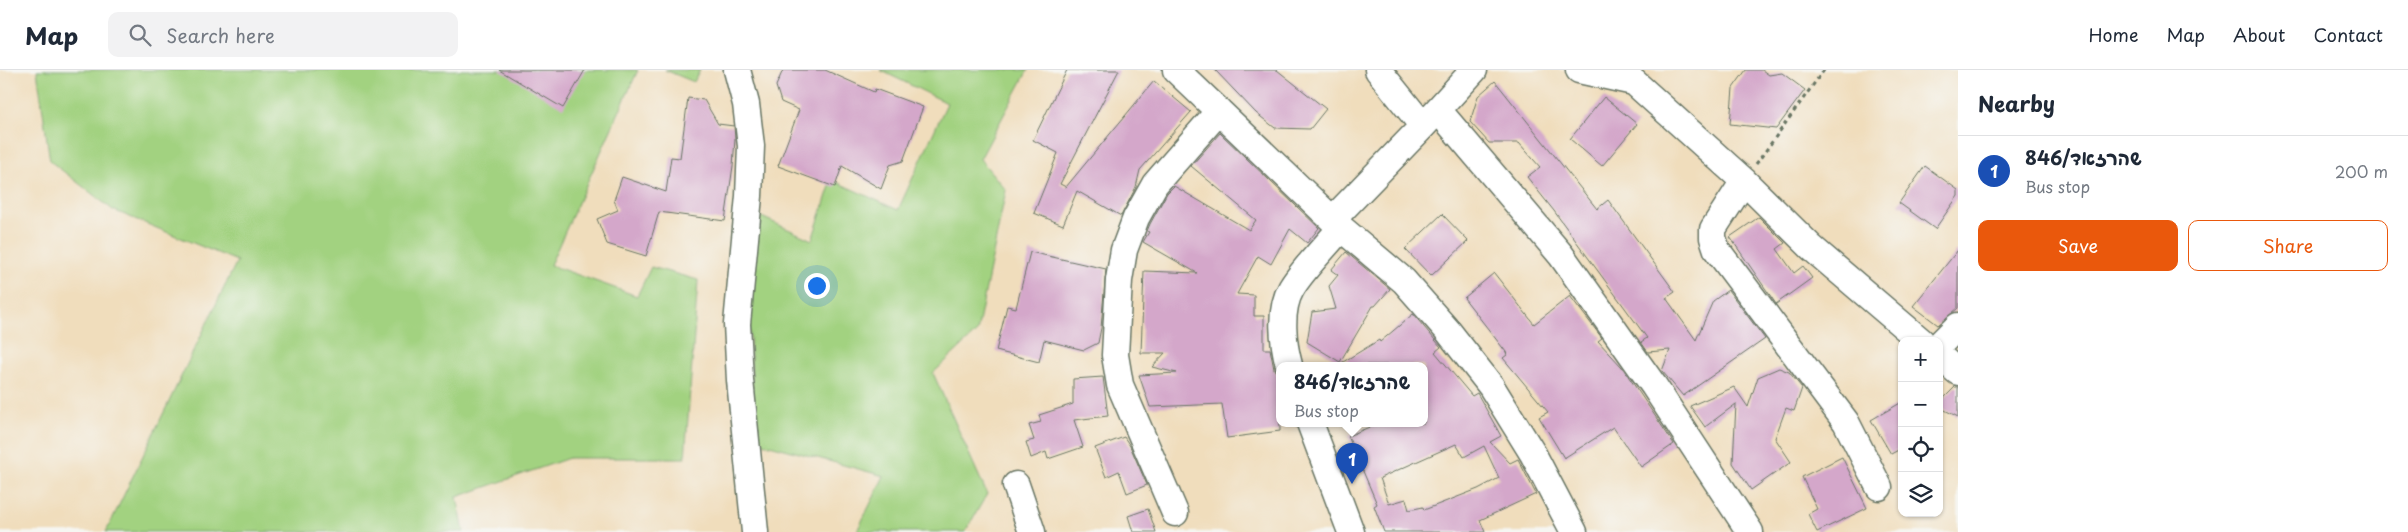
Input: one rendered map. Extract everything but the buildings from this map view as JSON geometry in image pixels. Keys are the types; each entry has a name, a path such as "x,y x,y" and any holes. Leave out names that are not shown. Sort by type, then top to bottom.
{"street":[{"path":"737,70 746,104 751,146 749,196 737,324 740,380 755,532"},
{"path":"1176,70 1337,224 1404,282 1448,331 1491,386 1533,454 1574,532"},
{"path":"1378,70 1431,118 1561,255 1654,386 1750,532"},
{"path":"1288,362 1283,322 1290,289 1337,224 1474,70"},
{"path":"1579,70 1638,76 1812,248 1916,337"},
{"path":"1175,513 1120,386 1115,355 1119,280 1127,242 1136,218 1155,184 1219,111"},
{"path":"1744,181 1713,230 1713,238 1717,250 1846,422 1879,488"},
{"path":"1943,342 1958,326"},
{"path":"1943,359 1958,372"},
{"path":"1312,427 1351,532"},
{"path":"1016,485 1032,532"}],"path":[{"path":"1744,181 1824,70"}],"green space":[{"path":"37,70 638,70 550,265 637,296 651,267 698,280 685,458 569,458 457,497 464,532 106,532 237,261 113,210 50,161"},
{"path":"665,70 700,70 694,82"},
{"path":"880,70 1028,70 980,159 1006,190 977,332 933,373 987,494 965,532 859,532 857,531 884,476 755,441 744,209 812,240 832,180 898,210 947,103"}],"place":[{"name":"846/שהרזאד","path":"1352,484"}]}
